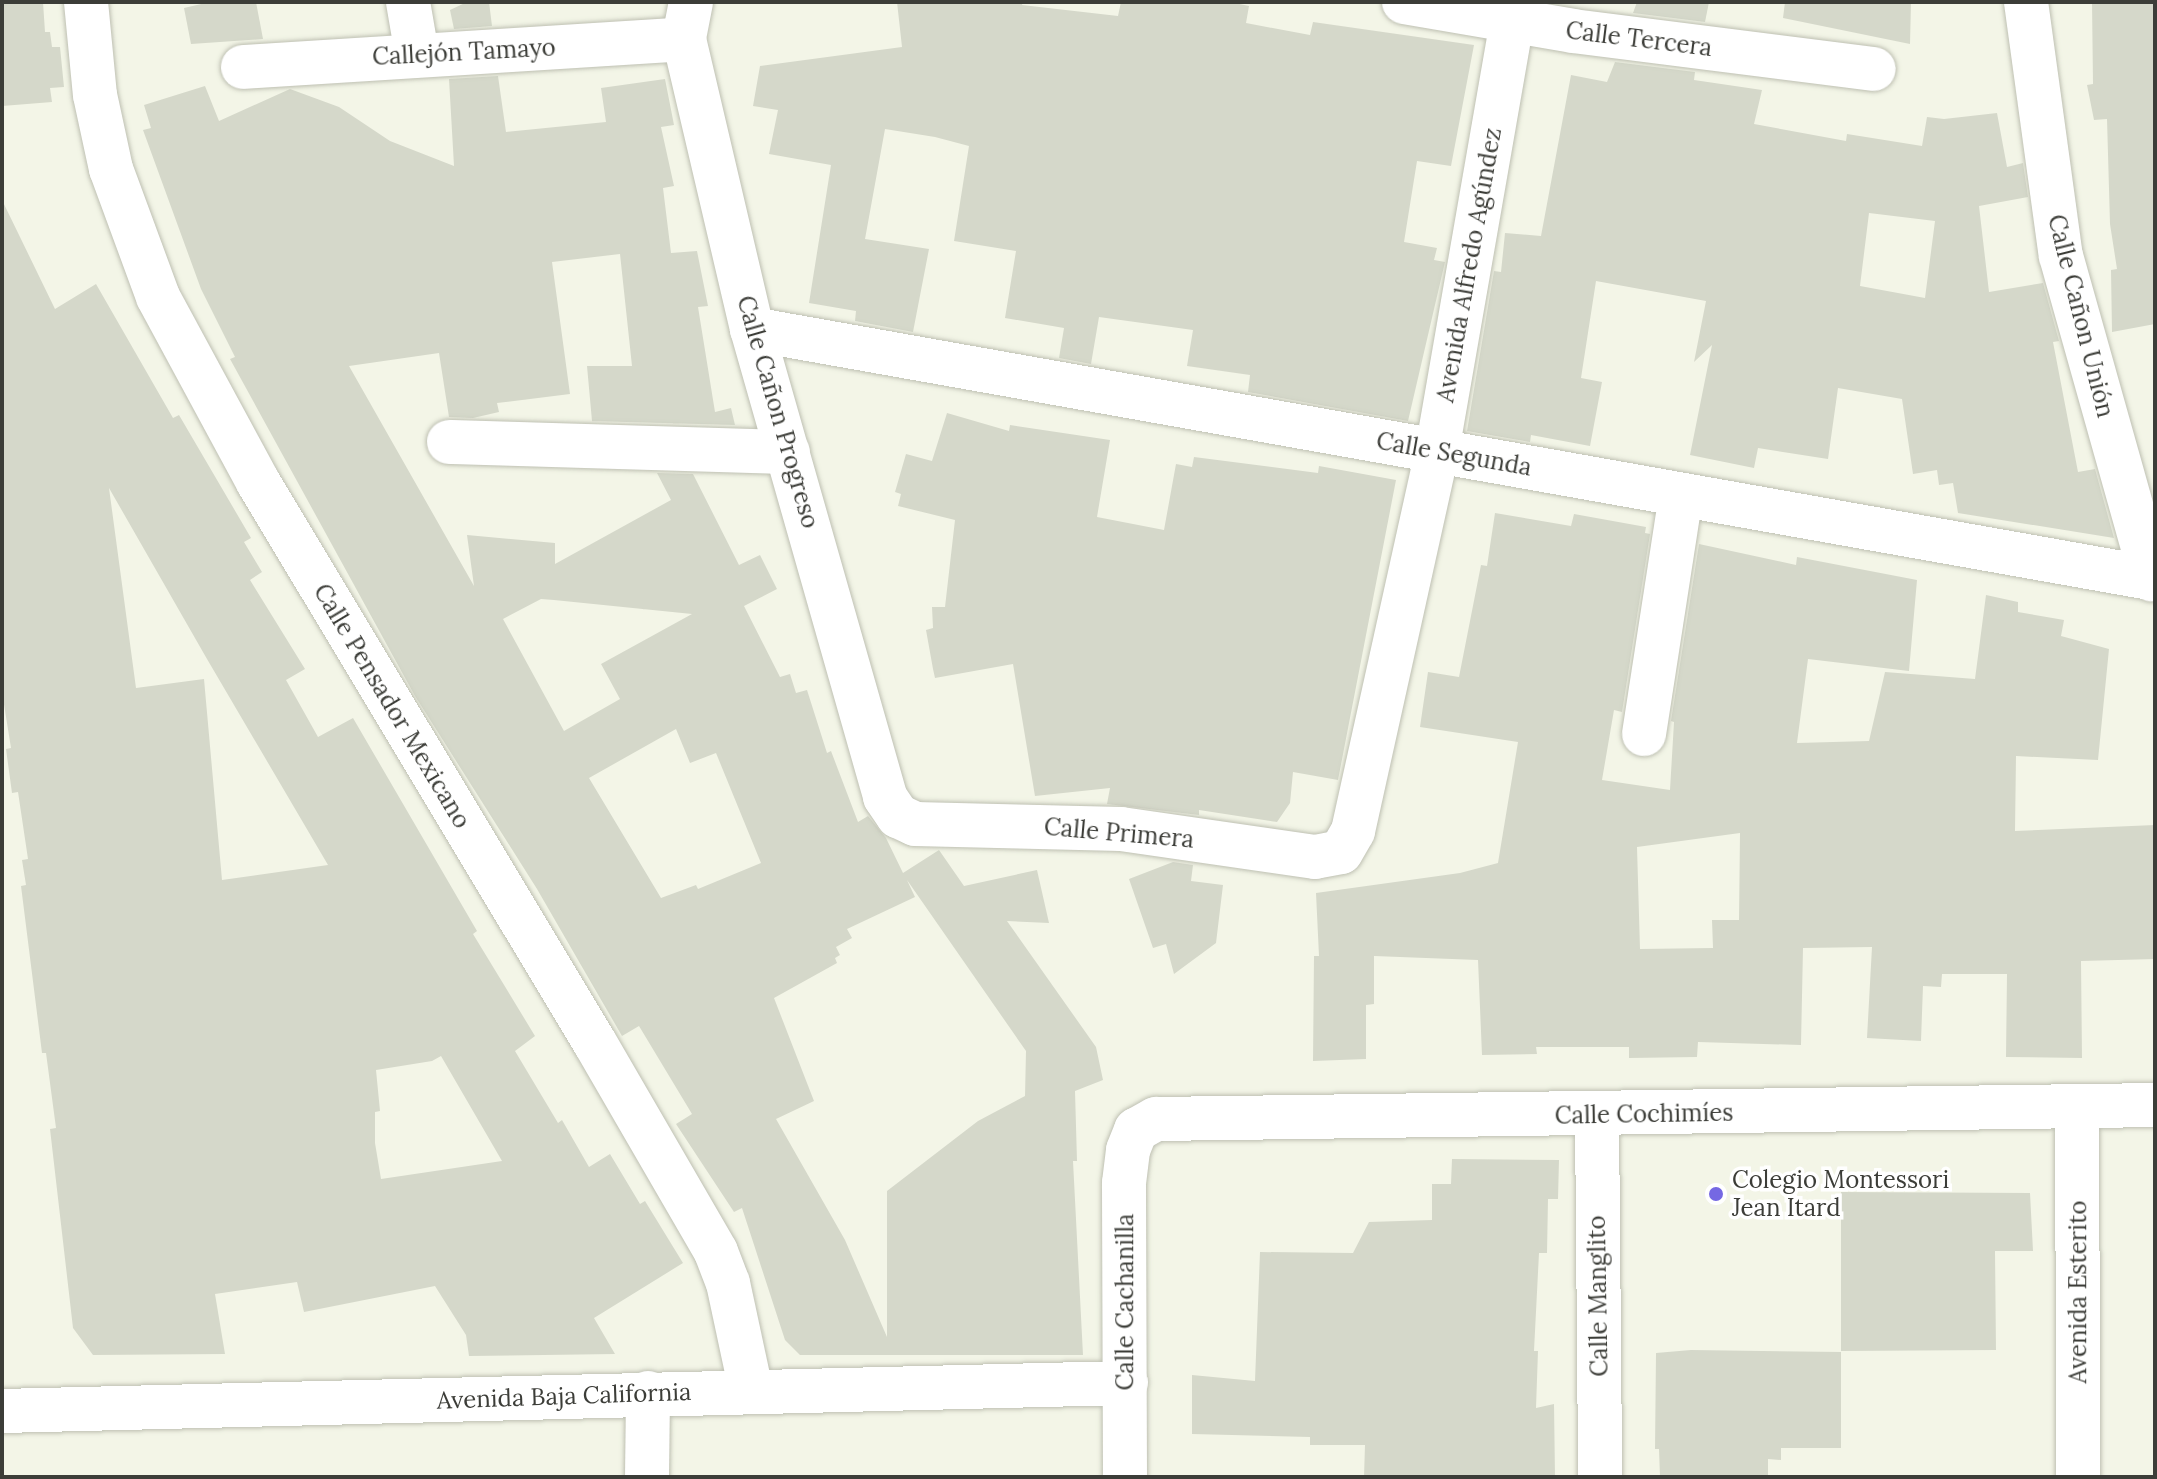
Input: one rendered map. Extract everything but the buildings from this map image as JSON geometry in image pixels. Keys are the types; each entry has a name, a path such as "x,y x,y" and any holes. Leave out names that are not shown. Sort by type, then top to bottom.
{"street":[{"name":"Calle Pensador Mexicano","path":"86,2 95,95 111,169 158,297 258,482 595,1043 716,1252 728,1283 751,1390"},
{"path":"408,2 417,54"},
{"name":"Calle Tercera","path":"1404,2 1513,12 1874,69"},
{"name":"Calle Cañon Unión","path":"2026,2 2061,256 2153,579"},
{"name":"Avenida Alfredo Agúndez","path":"1341,852 1353,831 1437,451 1513,12"},
{"name":"Callejón Tamayo","path":"243,67 417,54 688,20"},
{"name":"Calle Cañon Progreso","path":"688,20 752,329 885,797 898,816"},
{"name":"Calle Segunda","path":"752,329 2153,579"},
{"path":"449,442 788,452"},
{"path":"1644,734 1681,496"},
{"name":"Calle Primera","path":"898,816 915,824 1121,829 1315,857 1341,852"},
{"name":"Calle Cochimíes","path":"1136,1130 1156,1119 1597,1116 2155,1105"},
{"name":"Avenida Esterito","path":"2077,1106 2078,1477"},
{"name":"Calle Manglito","path":"1597,1116 1600,1477"},
{"name":"Calle Cachanilla","path":"1125,1477 1124,1183 1128,1150 1136,1130"},
{"name":"Avenida Baja California","path":"2,1411 1126,1383"},
{"path":"647,1477 648,1393"}],"place":[{"name":"Colegio Montessori Jean Itard","path":"1716,1194"}]}
